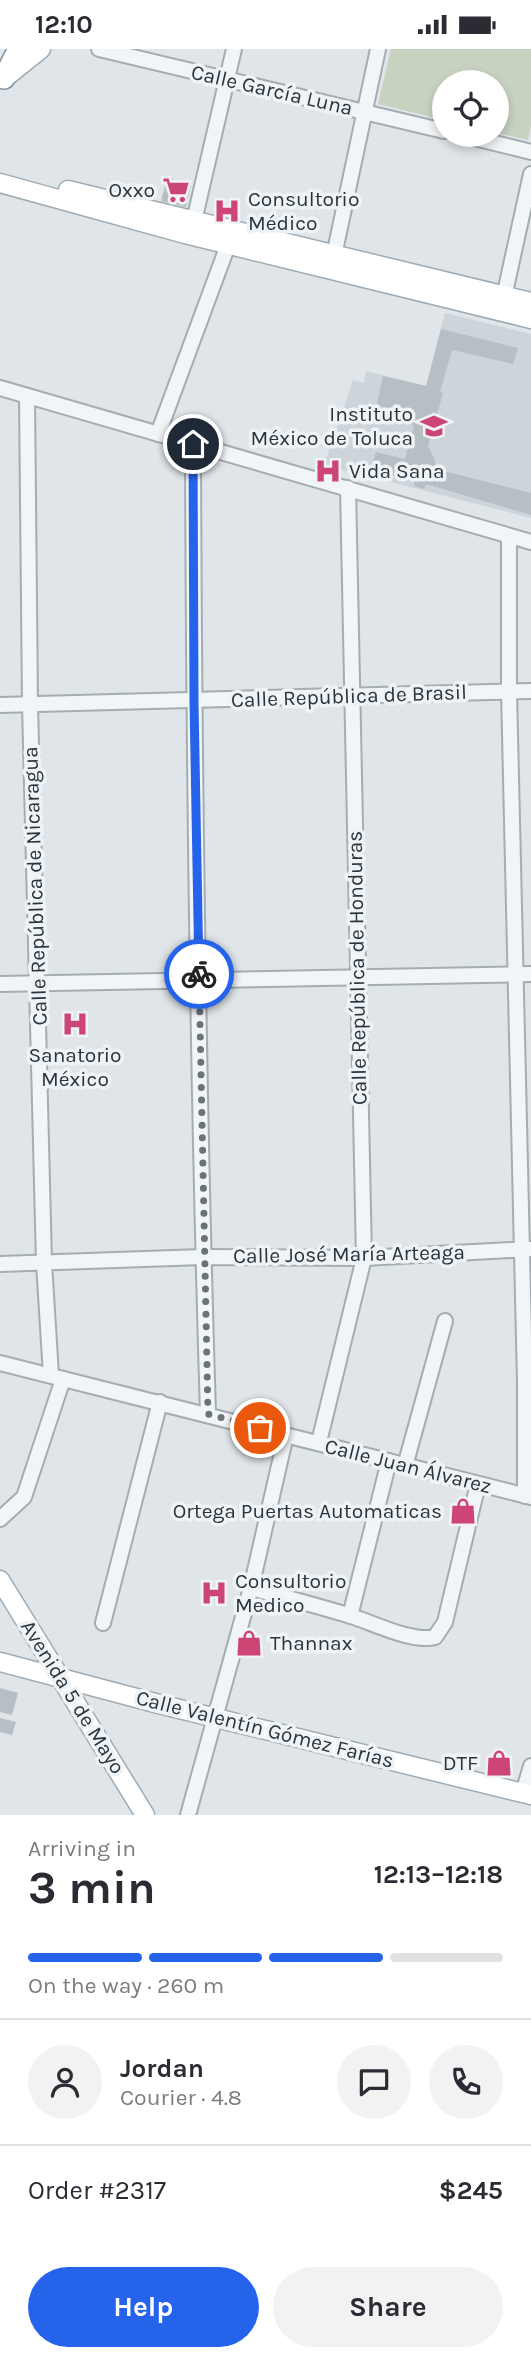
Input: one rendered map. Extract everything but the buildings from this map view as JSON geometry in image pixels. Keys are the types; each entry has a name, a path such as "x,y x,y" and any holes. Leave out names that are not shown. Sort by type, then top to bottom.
{"highway":[{"path":"2,79 19,49"}],"main road":[{"path":"2,79 41,49"},
{"path":"0,172 194,221 332,262 502,303 531,319"},
{"path":"0,183 228,245 332,262"},
{"path":"502,303 531,302"},
{"name":"Avenida 5 de Mayo","path":"0,1580 145,1815"},
{"name":"Calle Valentín Gómez Farías","path":"0,1662 527,1794"}],"street":[{"name":"Calle García Luna","path":"99,49 432,128"},
{"path":"194,221 234,49"},
{"path":"332,262 378,49"},
{"path":"509,147 531,152"},
{"path":"502,303 531,174"},
{"path":"158,433 228,245"},
{"path":"0,388 531,542"},
{"name":"Calle República de Nicaragua","path":"27,396 30,705 44,1263 57,1377"},
{"path":"193,444 194,702 208,1414"},
{"name":"Calle República de Honduras","path":"319,1443 364,1258 348,488"},
{"path":"509,536 509,691 524,974 528,1496"},
{"name":"Calle República de Brasil","path":"0,705 194,702 531,691"},
{"path":"0,984 524,974"},
{"name":"Calle José María Arteaga","path":"0,1265 203,1257 364,1258 526,1249"},
{"path":"405,1466 445,1321"},
{"name":"Calle Juan Álvarez","path":"0,1363 528,1496"},
{"path":"0,1519 23,1497 57,1377"},
{"path":"103,1623 160,1402"},
{"path":"188,1815 251,1588 286,1435"},
{"path":"350,1616 389,1461"},
{"path":"251,1588 428,1639 435,1637 445,1622 478,1484"},
{"path":"527,1794 531,1766"}],"shaded area":[{"name":"Instituto México de Toluca","path":"445,313 531,334 531,518 324,465 353,380 364,383 366,371 426,386"}],"green space":[{"path":"391,49 531,49 531,126 528,140 509,136 509,70 432,70 432,117 378,104"}],"way so far":[{"path":"199,974 208,1414 260,1428"}],"place":[{"name":"Oxxo","path":"176,190"},
{"name":"Consultorio Médico","path":"227,211"},
{"name":"Instituto México de Toluca","path":"434,426"},
{"name":"Vida Sana","path":"328,471"},
{"name":"Sanatorio México","path":"75,1024"},
{"name":"Ortega Puertas Automaticas","path":"463,1511"},
{"name":"Consultorio Medico","path":"214,1593"},
{"name":"Thannax","path":"249,1643"},
{"name":"DTF","path":"499,1763"}],"route":[{"path":"193,444 199,974"}]}
